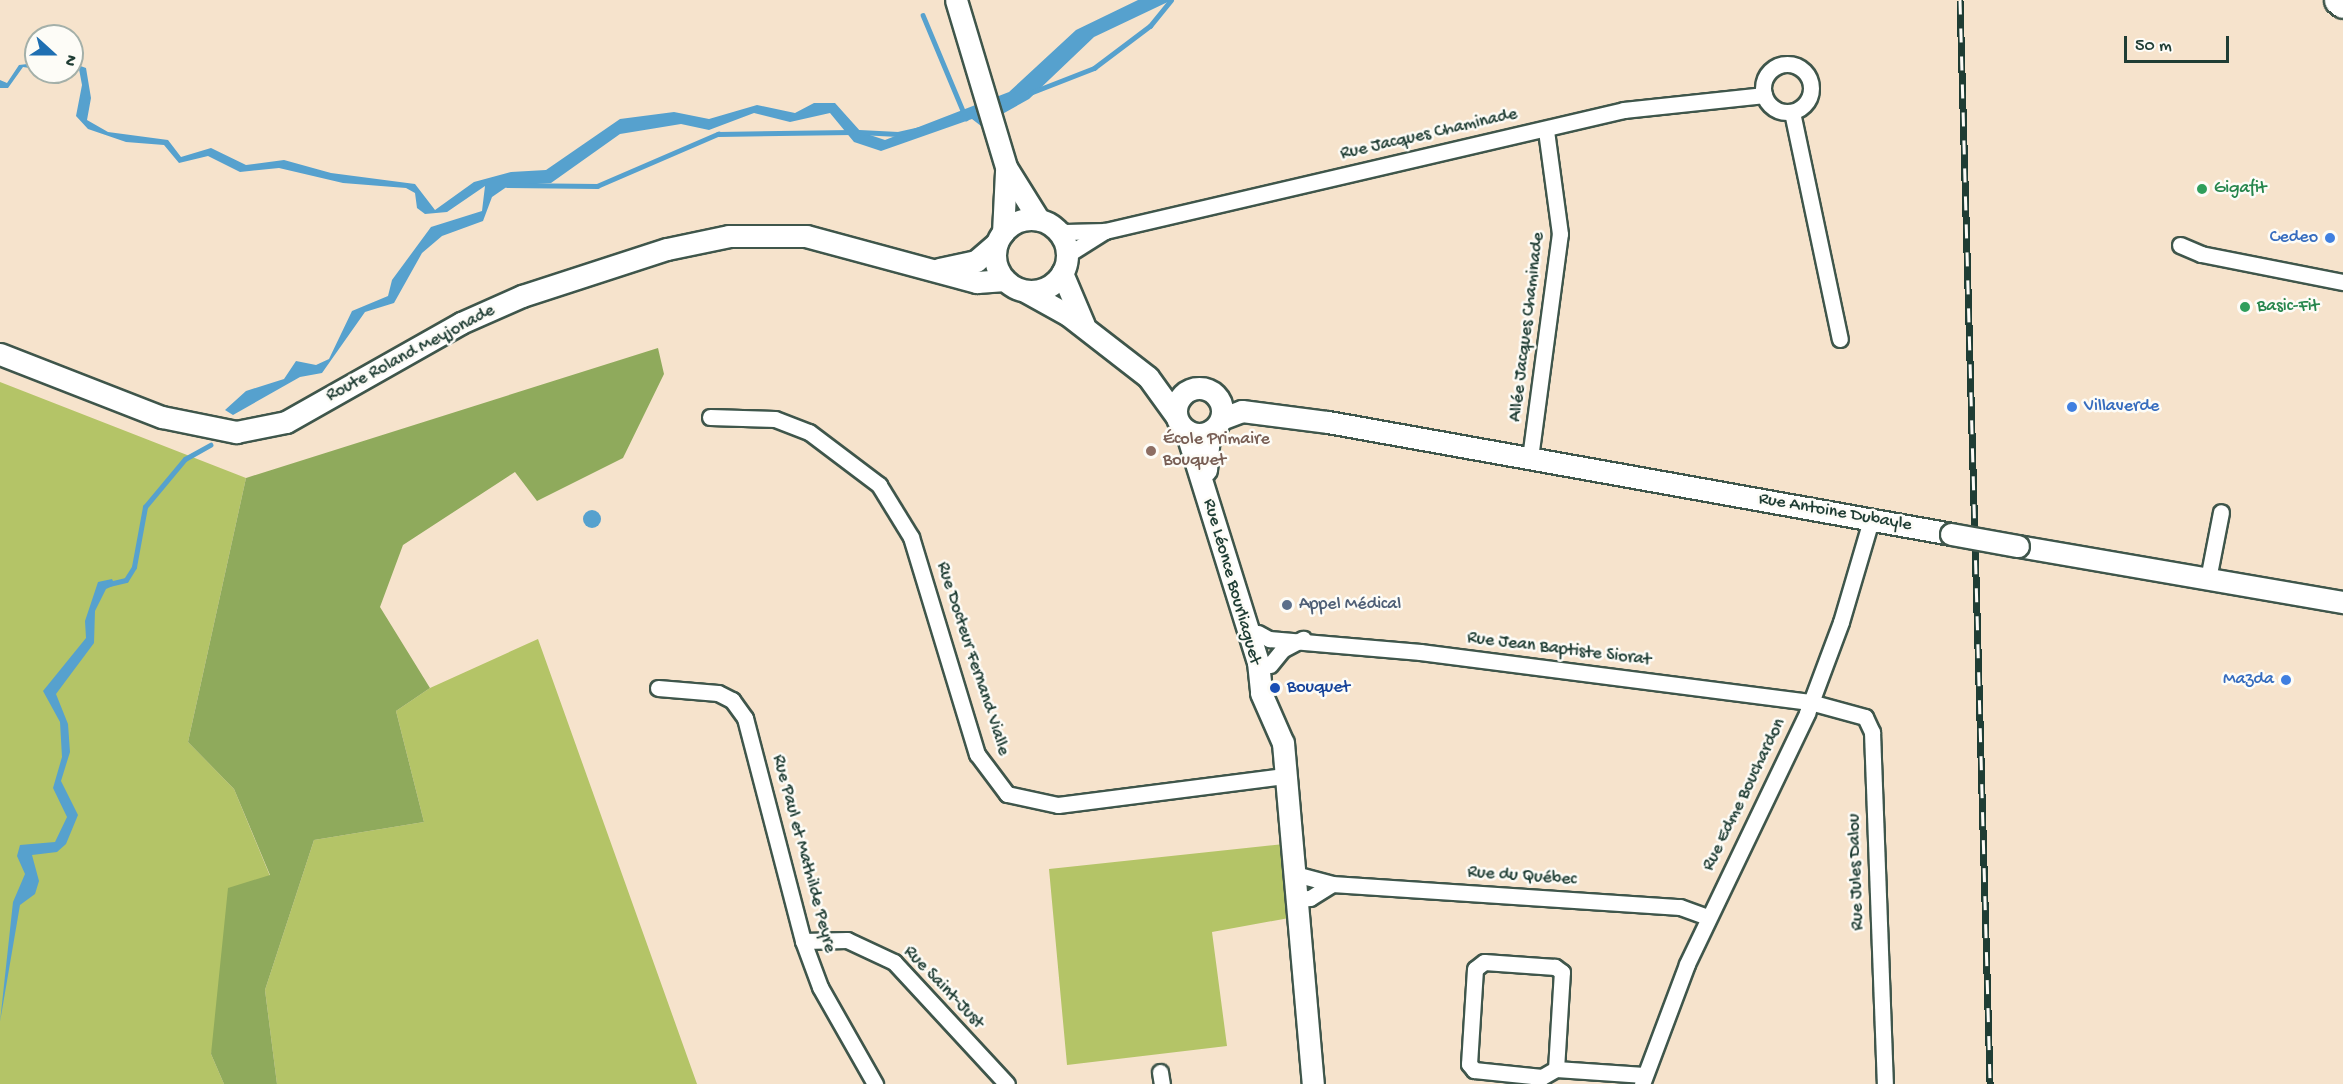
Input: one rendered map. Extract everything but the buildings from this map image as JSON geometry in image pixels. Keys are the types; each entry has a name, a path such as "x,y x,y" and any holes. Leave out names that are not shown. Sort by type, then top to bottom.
{"highway":[{"path":"2337,0 2343,4"}],"main road":[{"path":"956,0 1006,167 1044,222 1062,236 1065,264 1047,288 1025,291 1005,280 996,263 1006,167"},
{"path":"1000,238 1020,221 1044,222"},
{"name":"Route Roland Meyjonade","path":"0,354 162,417 208,430 247,432 286,422 461,323 522,296 667,249 729,236 806,236 977,282 1005,280"},
{"name":"Route Roland Meyjonade","path":"936,270 976,261 1000,238"},
{"name":"Rue Antoine Dubayle","path":"1065,264 1087,330"},
{"name":"Rue Antoine Dubayle","path":"1025,291 1087,330 1157,380 1203,390 1227,400 1312,413 1328,422"},
{"name":"Rue Antoine Dubayle","path":"1157,380 1181,423 1215,426 1242,411 1328,422 1870,520 2343,602"},
{"path":"1181,423 1178,402 1203,390 1221,404 1215,426"},
{"name":"Rue Léonce Bourliaguet","path":"1181,423 1218,518"},
{"name":"Rue Léonce Bourliaguet","path":"1215,426 1205,468 1266,698 1283,743 1286,782 1296,795 1301,816 1304,952 1313,1084"},
{"name":"Rue Léonce Bourliaguet","path":"1236,580 1270,665 1266,698"}],"street":[{"path":"1786,64 1801,69 1810,92 1806,103 1792,112 1777,110 1764,94 1772,70 1786,64"},
{"name":"Rue Jacques Chaminade","path":"1044,222 1065,232 1105,231 1624,110 1764,94"},
{"path":"1792,112 1840,339"},
{"name":"Allée Jacques Chaminade","path":"1530,458 1560,234 1546,130"},
{"name":"Rue Jacques Chaminade","path":"1065,264 1105,231"},
{"path":"2180,245 2202,254 2343,282"},
{"name":"Rue Docteur Fernand Vialle","path":"710,417 775,419 809,432 879,485 911,537 977,754 1007,794 1058,805 1286,782"},
{"path":"2208,579 2221,512"},
{"name":"Rue Edme Bouchardon","path":"1643,1080 1708,917 1810,702 1841,622 1870,520"},
{"name":"Rue Jean Baptiste Siorat","path":"1258,633 1810,702"},
{"path":"1270,665 1281,650 1303,639"},
{"name":"Rue Paul et Mathilde Peyre","path":"658,688 718,693 732,700 745,718 803,941 820,987 875,1084"},
{"name":"Rue Jules Dalou","path":"1810,702 1850,710 1865,717 1872,732 1885,1084"},
{"name":"Rue du Québec","path":"1301,873 1332,884 1680,907 1708,917"},
{"path":"1303,899 1332,884"},
{"name":"Rue Saint-Just","path":"803,941 847,940 894,962 1007,1084"},
{"path":"1556,1069 1562,972 1555,966 1484,962 1475,969 1469,1064 1474,1070 1542,1077 1556,1069 1643,1080"}],"green space":[{"path":"658,348 664,374 623,458 537,501 515,472 403,545 380,607 430,688 396,711 424,822 314,840 265,990 277,1084 224,1084 211,1054 228,888 270,875 234,789 188,742 246,478"},
{"path":"0,382 246,478 188,742 234,789 270,876 211,1054 224,1084 0,1084"},
{"path":"538,639 697,1084 277,1084 265,990 314,840 424,822 396,711 430,688"},
{"path":"1284,844 1289,918 1212,932 1227,1046 1067,1065 1049,869"}],"water":[{"path":"1138,0 1172,0 1094,37 1029,99 981,126 972,119 881,151 854,142 830,113 790,122 754,113 709,130 681,124 620,134 551,183 508,186 492,197 483,221 442,236 422,253 394,303 365,312 322,373 300,377 233,415 225,410 246,391 284,379 296,361 316,365 329,359 352,311 388,296 392,280 431,227 482,211 485,186 447,212 425,214 417,208 415,193 406,188 343,183 279,168 240,172 208,156 179,163 164,145 126,142 88,129 76,116 82,84 84,84 84,67 91,98 87,120 108,132 168,140 181,157 211,148 246,165 284,160 331,173 415,184 435,210 474,182 511,172 546,170 620,119 674,112 709,119 757,105 795,113 814,103 835,103 861,132 885,140 1009,92 1076,30"},
{"path":"24,64 24,67 8,88 0,88 0,80 7,83 19,65"},
{"path":"588,510 596,510 601,515 599,526 588,528 583,523 583,515"},
{"path":"112,579 115,585 106,589 95,611 94,643 56,694 68,724 70,752 61,781 78,815 66,844 57,852 32,855 39,881 35,894 20,905 0,1022 13,902 25,874 17,856 20,845 55,842 67,817 53,788 62,757 60,722 43,691 86,638 85,621 98,582"}],"waterway":[{"path":"1030,93 1094,68 1150,26 1171,0"},
{"path":"923,15 966,118"},
{"path":"859,132 898,134 925,128"},
{"path":"507,185 597,186 718,134 851,132"},
{"path":"109,584 126,580 134,567 145,507 185,459 210,445"}],"railway":[{"path":"1960,0 1990,1084"}],"place":[{"name":"Gigafit","path":"2202,189"},
{"name":"Cedeo","path":"2330,238"},
{"name":"Basic-Fit","path":"2245,307"},
{"name":"Villaverde","path":"2072,407"},
{"name":"École Primaire Bouquet","path":"1151,451"},
{"name":"Appel Médical","path":"1287,605"},
{"name":"Mazda","path":"2286,680"},
{"name":"Bouquet","path":"1275,688"}]}
